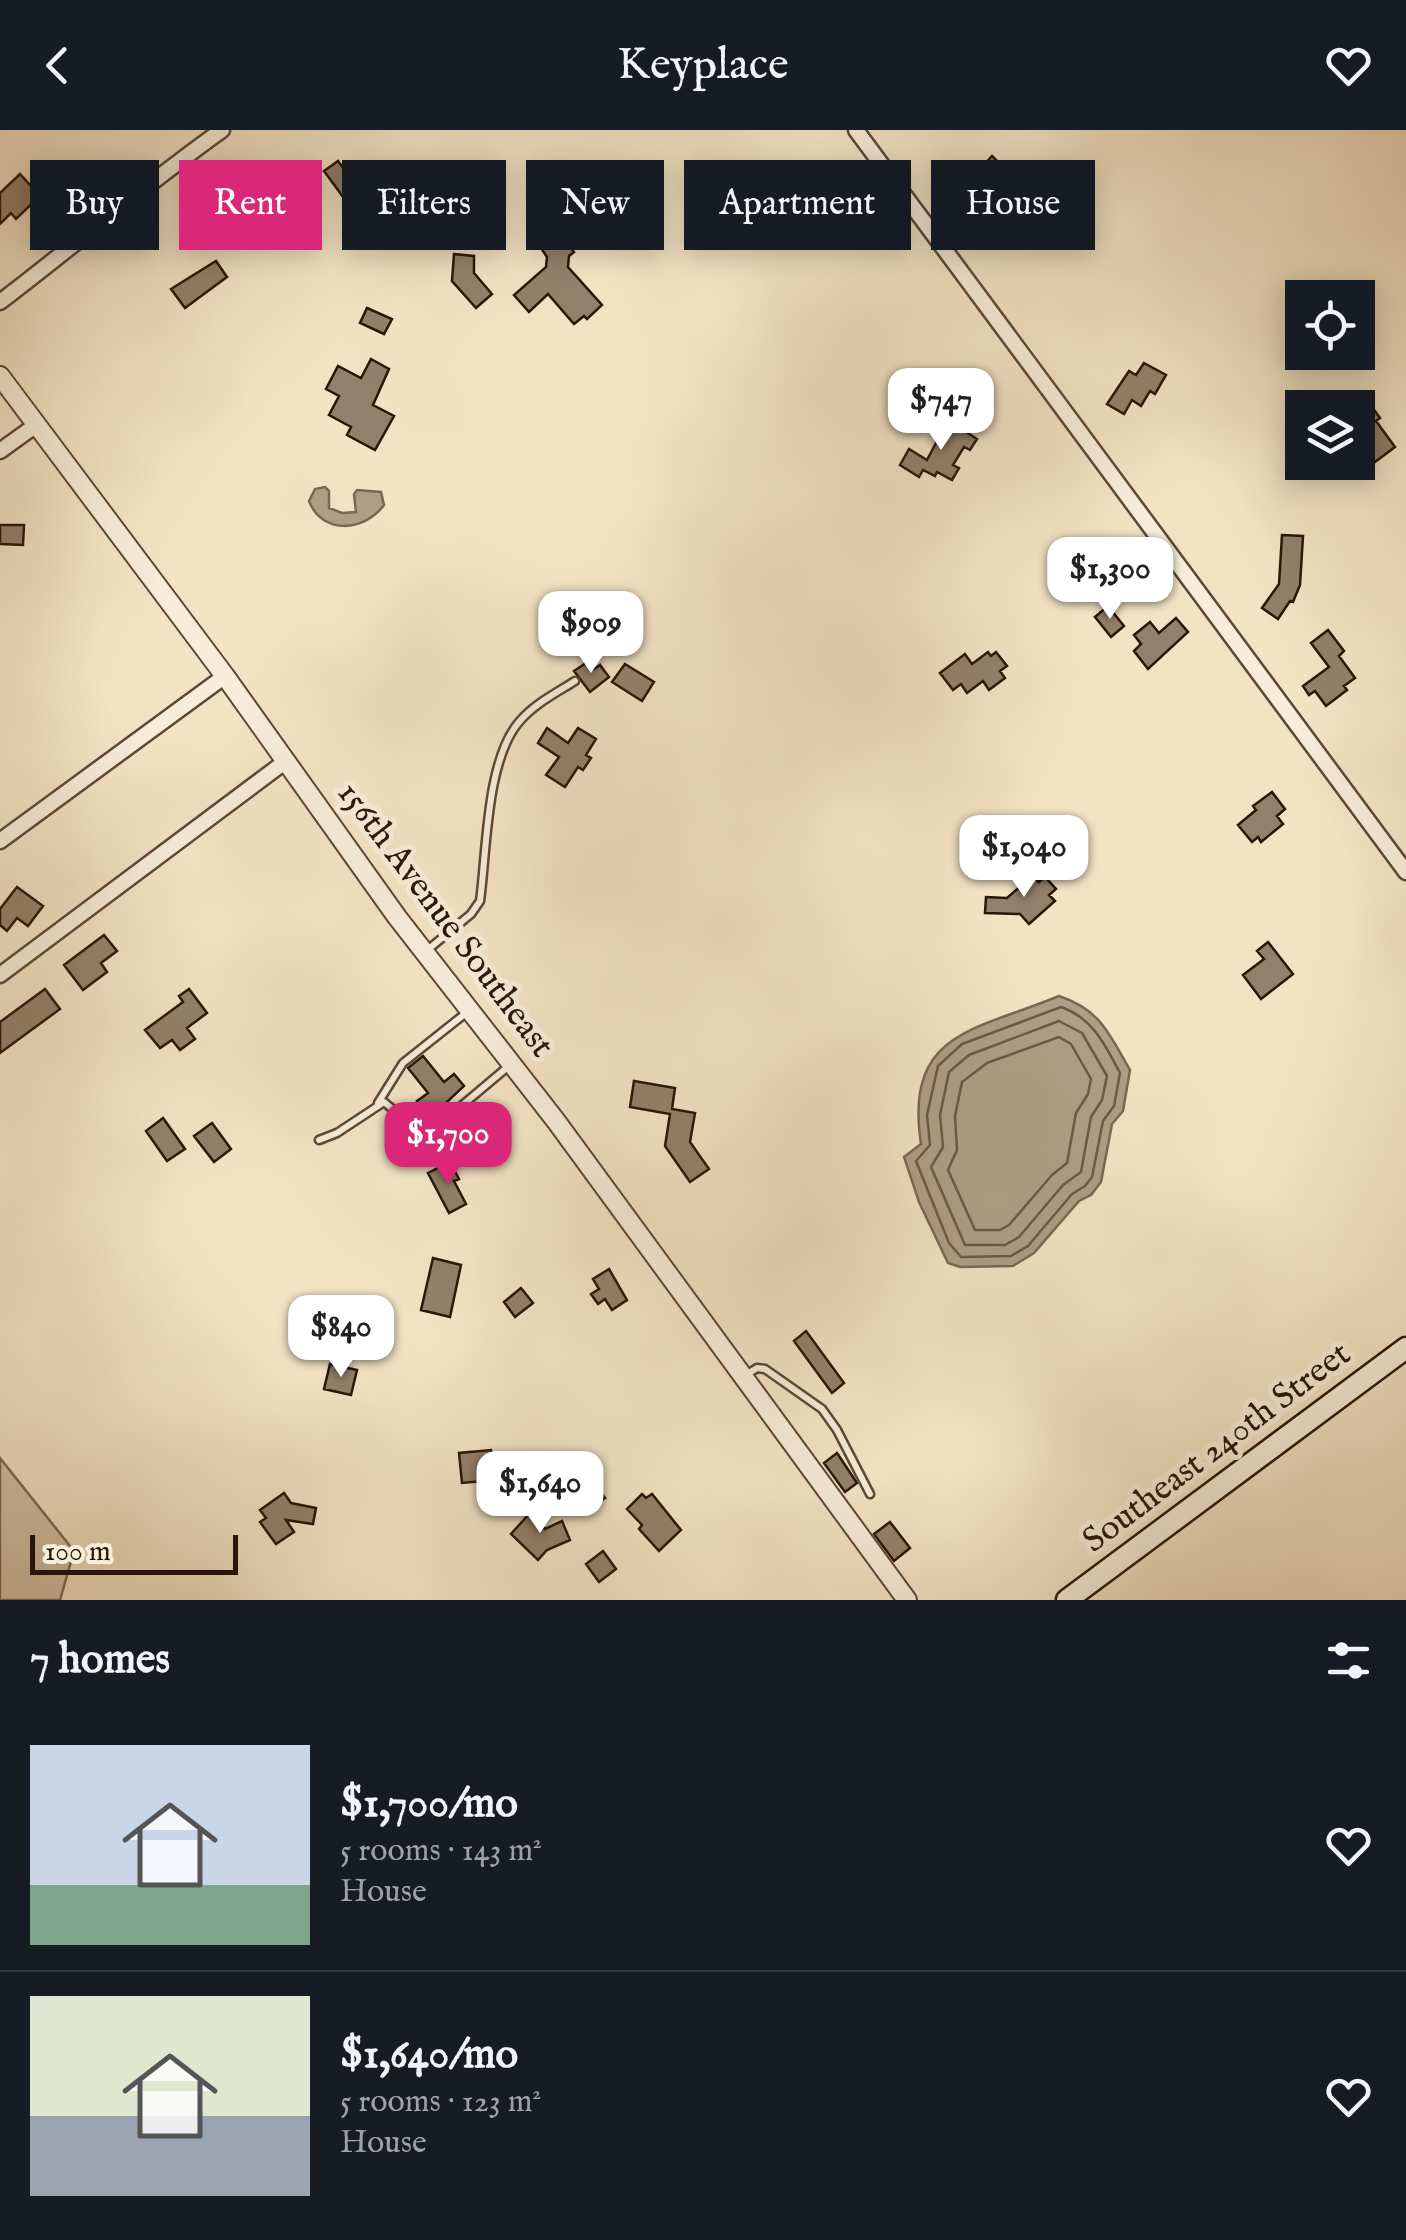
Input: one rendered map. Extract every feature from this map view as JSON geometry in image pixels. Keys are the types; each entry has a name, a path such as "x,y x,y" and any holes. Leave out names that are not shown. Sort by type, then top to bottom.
{"main road":[{"name":"Southeast 240th Street","path":"1067,1600 1406,1348"}],"street":[{"path":"0,302 80,242 157,176 222,130"},
{"path":"856,130 1406,872"},
{"name":"156th Avenue Southeast","path":"0,376 907,1600"},
{"path":"0,451 36,425"},
{"path":"0,841 226,676"},
{"path":"0,976 286,761"}],"lane":[{"path":"424,952 471,914 480,901 493,796 505,743 534,707 576,681"},
{"path":"318,1140 337,1134 377,1104 403,1063 470,1010"},
{"path":"377,1104 384,1102 420,1132 428,1134 512,1064"},
{"path":"743,1377 756,1368 765,1369 822,1408 870,1494"}],"shaded area":[{"path":"0,1458 74,1551 60,1600 0,1600"}],"water":[{"path":"325,487 329,491 329,508 342,513 356,512 357,490 381,492 384,505 366,521 333,524 323,520 309,501 315,489"},
{"path":"1059,996 1094,1016 1130,1070 1123,1111 1112,1124 1101,1182 1034,1253 1013,1266 960,1267 948,1263 919,1202 904,1157 921,1144 919,1106 924,1078 935,1056 952,1040"}],"building":[{"path":"338,161 342,166 342,196 324,171"},
{"path":"20,174 30,185 30,206 16,219 11,213 0,224 0,193"},
{"path":"542,250 574,252 569,256 568,267 602,305 587,319 584,316 574,324 548,294 529,312 514,295 546,267 547,257"},
{"path":"454,254 474,256 474,273 492,294 476,308 452,281"},
{"path":"216,261 227,277 185,308 171,289"},
{"path":"367,308 392,319 384,334 360,323"},
{"path":"371,359 389,369 373,405 394,416 375,450 347,435 351,427 329,415 339,396 326,389 338,366 361,378"},
{"path":"1144,363 1166,375 1155,394 1150,391 1141,406 1132,400 1124,414 1107,404 1129,371 1136,375"},
{"path":"1375,411 1380,418 1376,421 1395,447 1375,462"},
{"path":"948,420 977,439 970,450 964,447 953,465 959,468 952,480 923,470 919,477 900,465 909,449 927,460"},
{"path":"0,525 24,525 23,545 0,544"},
{"path":"1282,535 1303,536 1300,585 1293,602 1278,619 1262,608 1279,584"},
{"path":"1108,606 1124,626 1111,637 1095,617"},
{"path":"1176,618 1188,632 1148,669 1134,651 1141,644 1134,635 1150,622 1159,633"},
{"path":"1328,630 1344,651 1339,656 1355,678 1344,686 1347,690 1326,706 1315,691 1309,695 1303,686 1329,667 1311,643"},
{"path":"988,652 991,656 996,652 1007,666 1000,671 1005,678 989,690 983,681 967,693 961,684 953,690 940,673 965,654 972,664"},
{"path":"589,661 594,669 600,665 609,677 590,692 574,671"},
{"path":"625,664 654,682 642,701 612,682"},
{"path":"547,728 568,743 578,728 596,739 586,755 591,758 583,770 578,767 565,787 546,775 559,757 538,743"},
{"path":"1272,792 1285,809 1277,816 1283,824 1261,842 1258,837 1252,842 1238,825 1256,810 1253,806"},
{"path":"1032,876 1039,882 1045,877 1056,889 1049,895 1055,901 1029,924 1020,914 985,913 986,897 1007,898"},
{"path":"17,887 43,906 28,926 17,918 7,931 0,925 0,909"},
{"path":"104,935 117,951 101,963 107,972 83,990 64,965"},
{"path":"1268,942 1293,974 1261,999 1243,975 1264,959 1257,951"},
{"path":"45,989 60,1009 0,1053 0,1022"},
{"path":"189,989 207,1013 187,1028 195,1039 180,1050 172,1040 160,1048 145,1030 183,1002 179,996"},
{"path":"423,1056 444,1082 454,1074 464,1086 430,1118 417,1101 428,1093 408,1068"},
{"path":"634,1081 675,1088 672,1109 695,1113 690,1142 709,1169 690,1182 665,1146 670,1114 630,1107"},
{"path":"163,1118 185,1149 167,1161 146,1131"},
{"path":"212,1123 231,1149 214,1162 194,1136"},
{"path":"450,1162 459,1179 454,1181 466,1204 449,1213 428,1173"},
{"path":"433,1258 461,1265 450,1317 421,1310"},
{"path":"609,1269 627,1300 612,1310 605,1299 598,1304 591,1294 599,1289 593,1279"},
{"path":"521,1288 533,1303 515,1317 504,1302"},
{"path":"806,1331 844,1383 832,1393 794,1341"},
{"path":"330,1364 357,1370 351,1395 324,1389"},
{"path":"491,1450 494,1480 462,1483 459,1453"},
{"path":"837,1453 857,1483 845,1492 824,1463"},
{"path":"593,1482 605,1498 587,1511 576,1495"},
{"path":"284,1493 291,1503 316,1508 313,1524 286,1520 294,1532 276,1544 260,1522 266,1518 260,1510"},
{"path":"642,1494 646,1498 652,1494 681,1530 659,1551 627,1509"},
{"path":"529,1514 545,1529 562,1521 570,1540 547,1550 538,1560 511,1534"},
{"path":"890,1522 910,1548 894,1561 874,1534"},
{"path":"603,1551 616,1569 599,1582 586,1564"}]}
